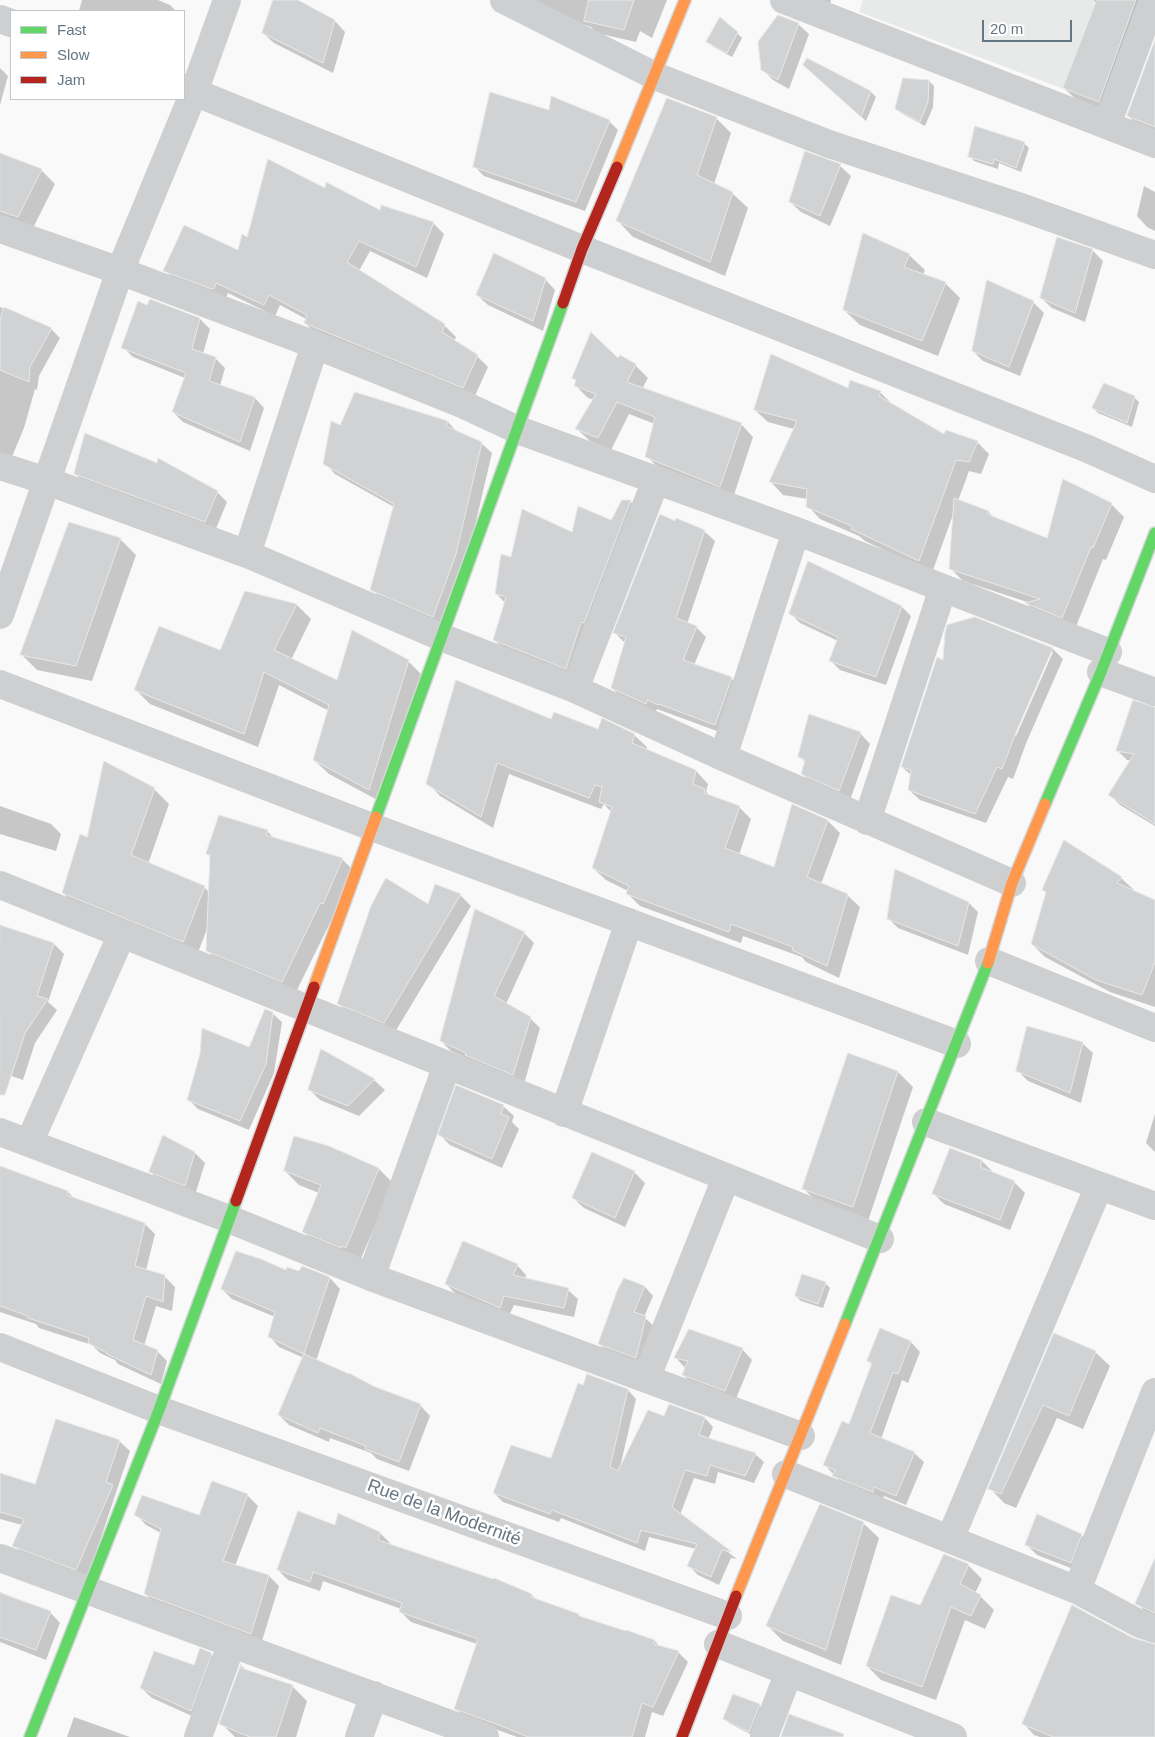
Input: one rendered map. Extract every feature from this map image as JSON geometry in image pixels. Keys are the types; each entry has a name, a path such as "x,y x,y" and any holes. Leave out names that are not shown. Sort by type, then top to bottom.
{"street":[{"path":"0,615 120,271 189,90 227,0"},
{"path":"504,0 655,76 829,144 1018,206 1155,255"},
{"path":"30,1737 159,1410 518,430 582,250 685,0"},
{"path":"784,0 842,10 1071,112 1155,144"},
{"path":"1107,125 1153,0"},
{"path":"189,90 582,250 1088,449 1155,479"},
{"path":"0,229 120,271 315,345 462,404 518,430 796,531 944,588 1104,662 1155,692"},
{"path":"247,554 315,345"},
{"path":"0,466 47,481 247,554 442,637 575,689 866,821 1012,883"},
{"path":"575,689 656,480"},
{"path":"723,757 796,531"},
{"path":"682,1737 728,1616 957,1044 989,960 1012,883 1104,662 1155,533"},
{"path":"866,821 944,588"},
{"path":"0,684 372,828 957,1044"},
{"path":"0,885 880,1239"},
{"path":"564,1113 629,922"},
{"path":"29,1143 122,934"},
{"path":"989,960 1155,1028"},
{"path":"371,1277 447,1065"},
{"path":"926,1122 1155,1206"},
{"path":"0,1132 229,1219 371,1277 801,1436"},
{"path":"646,1379 726,1178"},
{"path":"950,1539 1099,1186"},
{"name":"Rue de la Modernité","path":"0,1347 159,1410 728,1616"},
{"path":"1077,1590 1155,1392"},
{"path":"786,1474 1077,1590 1140,1624 1155,1629"},
{"path":"0,1558 485,1737"},
{"path":"198,1737 232,1644"},
{"path":"718,1644 953,1737"},
{"path":"764,1737 789,1672"},
{"path":"359,1737 374,1695"}],"shaded area":[{"path":"863,0 1145,0 1104,104 859,12"}],"building":[{"path":"273,0 298,0 335,20 323,63 262,33"},
{"path":"589,0 634,0 624,30 584,21"},
{"path":"1097,0 1136,0 1099,102 1063,88"},
{"path":"778,15 799,23 778,80 761,70 758,42"},
{"path":"720,17 738,32 727,53 706,42"},
{"path":"1155,40 1155,127 1127,116"},
{"path":"807,58 871,91 861,117 803,65"},
{"path":"903,78 929,80 928,102 920,122 895,109"},
{"path":"490,92 549,110 551,96 610,120 576,202 473,167"},
{"path":"667,98 717,117 697,175 733,192 710,262 616,221"},
{"path":"975,126 1025,142 1016,168 994,159 993,164 968,157"},
{"path":"805,151 841,164 820,216 789,202"},
{"path":"0,153 42,169 18,217 0,211"},
{"path":"268,159 325,188 326,182 380,210 381,205 434,222 416,267 359,241 347,262 445,324 442,332 478,355 463,388 304,323 307,315 269,295 264,305 216,283 214,289 209,288 163,271 184,225 238,250 242,234 247,237"},
{"path":"863,233 910,254 904,267 946,282 922,341 843,310"},
{"path":"1057,237 1093,249 1075,313 1040,298"},
{"path":"494,253 546,278 533,321 476,295"},
{"path":"987,280 1034,301 1009,367 972,351"},
{"path":"150,299 200,318 192,349 216,357 209,381 255,397 240,442 172,412 186,373 121,348 138,301 147,305"},
{"path":"4,307 52,328 30,367 29,382 0,370 0,321"},
{"path":"591,332 618,358 620,355 636,364 627,382 742,423 720,487 645,457 655,417 617,402 598,438 575,429 596,394 574,386 576,380 572,378"},
{"path":"771,354 848,388 850,380 881,391 879,396 944,434 946,430 978,441 969,462 956,460 919,561 851,529 852,526 806,507 807,489 769,482 797,421 754,410"},
{"path":"1104,383 1135,396 1127,423 1092,408"},
{"path":"355,392 448,421 446,426 482,442 456,554 433,617 370,590 394,504 323,464 331,421 340,425"},
{"path":"85,433 157,463 158,458 218,491 205,522 74,474"},
{"path":"1063,479 1112,503 1093,548 1091,547 1062,618 1025,603 1040,599 949,569 954,498 989,511 987,514 1047,538"},
{"path":"622,500 631,500 584,623 581,622 566,669 493,640 506,597 495,594 501,554 511,557 522,509 572,532 578,506 611,520"},
{"path":"660,514 675,521 676,518 705,530 676,618 697,626 683,660 732,677 715,725 647,700 646,704 611,688 626,637 613,633"},
{"path":"69,522 121,538 76,666 20,655"},
{"path":"808,561 902,606 876,677 829,661 838,637 789,614"},
{"path":"245,591 297,604 274,650 337,680 352,630 409,660 369,790 313,760 329,705 264,672 244,734 134,690 159,626 220,650"},
{"path":"975,617 1053,648 1002,769 997,767 975,814 908,790 911,770 901,767 937,657 943,660 947,625"},
{"path":"456,680 551,719 554,712 598,729 602,718 635,734 632,743 696,770 693,784 705,789 704,793 740,806 725,848 774,867 792,804 828,820 807,877 848,894 827,966 792,950 793,947 731,924 729,932 626,894 629,886 592,868 612,807 599,802 602,787 595,785 589,798 497,763 481,817 426,784"},
{"path":"1133,700 1155,707 1155,824 1108,795 1134,754 1116,751"},
{"path":"809,714 861,732 839,791 801,774 805,760 798,757"},
{"path":"104,761 155,788 131,855 205,886 183,942 62,893 80,834 87,837"},
{"path":"219,815 268,830 266,835 343,858 323,904 320,903 282,982 206,951 210,855 206,854"},
{"path":"1064,840 1122,877 1117,883 1155,900 1155,962 1142,995 1096,980 1031,944 1046,892 1042,890"},
{"path":"895,869 969,902 958,946 887,919"},
{"path":"386,878 428,904 435,884 461,894 384,1023 337,1004 371,906"},
{"path":"475,909 525,932 494,996 531,1017 513,1075 465,1055 466,1053 440,1041"},
{"path":"0,925 54,943 37,996 48,999 25,1033 5,1095 0,1095"},
{"path":"265,1009 273,1012 266,1064 240,1121 187,1100 200,1054 202,1028 249,1047"},
{"path":"1027,1026 1083,1042 1070,1093 1016,1071"},
{"path":"321,1049 375,1079 348,1106 308,1090"},
{"path":"848,1053 898,1071 853,1207 802,1189"},
{"path":"456,1085 504,1105 501,1114 509,1117 492,1159 438,1135"},
{"path":"163,1135 195,1152 185,1186 149,1172"},
{"path":"294,1136 329,1146 379,1168 346,1248 341,1246 341,1248 302,1232 321,1185 284,1171"},
{"path":"950,1148 982,1160 980,1167 1015,1181 1000,1220 932,1194"},
{"path":"592,1152 635,1171 615,1218 572,1198"},
{"path":"0,1166 68,1191 67,1195 145,1223 135,1266 165,1275 163,1302 146,1296 133,1340 158,1350 151,1375 88,1343 89,1338 28,1318 28,1316 0,1306"},
{"path":"463,1241 518,1264 513,1275 569,1288 564,1308 504,1296 500,1308 445,1284"},
{"path":"236,1251 286,1270 287,1267 299,1271 302,1266 330,1277 304,1354 268,1337 275,1312 221,1289"},
{"path":"802,1274 826,1282 818,1304 795,1296"},
{"path":"624,1278 645,1286 634,1312 646,1316 636,1358 598,1344 617,1291"},
{"path":"880,1328 911,1341 898,1374 893,1372 870,1433 915,1452 896,1496 874,1487 873,1492 832,1476 835,1470 823,1465 842,1421 849,1424 872,1363 867,1361"},
{"path":"689,1329 743,1348 725,1391 682,1375 688,1361 674,1358"},
{"path":"1054,1333 1096,1351 1069,1416 1043,1405 1001,1494 988,1489"},
{"path":"304,1354 349,1373 373,1386 421,1404 399,1462 365,1449 366,1446 320,1428 318,1433 278,1415"},
{"path":"587,1374 628,1389 610,1467 618,1471 648,1410 664,1416 669,1404 705,1417 699,1435 756,1453 745,1476 710,1465 707,1476 685,1470 672,1507 732,1552 722,1550 711,1577 687,1566 697,1544 641,1530 637,1543 552,1510 550,1514 493,1493 511,1445 551,1458 578,1383 583,1385"},
{"path":"56,1419 120,1440 106,1482 113,1485 76,1570 12,1546 24,1519 0,1512 0,1473 35,1484"},
{"path":"212,1481 248,1494 223,1561 269,1575 251,1634 144,1594 161,1529 134,1515 142,1495 199,1515"},
{"path":"820,1504 864,1522 826,1650 766,1626"},
{"path":"298,1511 335,1525 338,1513 380,1532 378,1540 494,1578 532,1594 531,1597 579,1614 579,1616 655,1640 654,1644 679,1651 653,1707 642,1703 632,1737 528,1737 454,1709 478,1639 399,1612 402,1603 313,1572 310,1582 277,1570"},
{"path":"1037,1514 1082,1534 1071,1563 1025,1545"},
{"path":"944,1554 969,1564 960,1584 981,1595 971,1616 951,1607 922,1687 866,1666 891,1595 920,1605"},
{"path":"1155,1558 1155,1613 1135,1604"},
{"path":"0,1593 51,1611 36,1650 0,1637"},
{"path":"1072,1605 1133,1638 1155,1644 1155,1737 1053,1737 1022,1724"},
{"path":"200,1648 212,1653 191,1711 140,1688 154,1651 194,1665"},
{"path":"241,1664 241,1668 293,1685 276,1737 250,1737 219,1724"},
{"path":"733,1694 760,1704 749,1732 723,1719"},
{"path":"789,1714 844,1734 843,1737 781,1737"}],"traffic: fast":[{"path":"376,817 563,303"},
{"path":"1045,804 1101,672 1155,533"},
{"path":"845,1324 988,963"},
{"path":"30,1737 159,1410 236,1201"}],"traffic: slow":[{"path":"617,167 685,0"},
{"path":"988,963 1012,883 1045,804"},
{"path":"314,987 376,817"},
{"path":"736,1596 845,1324"}],"traffic: jam":[{"path":"563,303 582,249 617,167"},
{"path":"236,1201 314,987"},
{"path":"682,1737 736,1596"}]}
